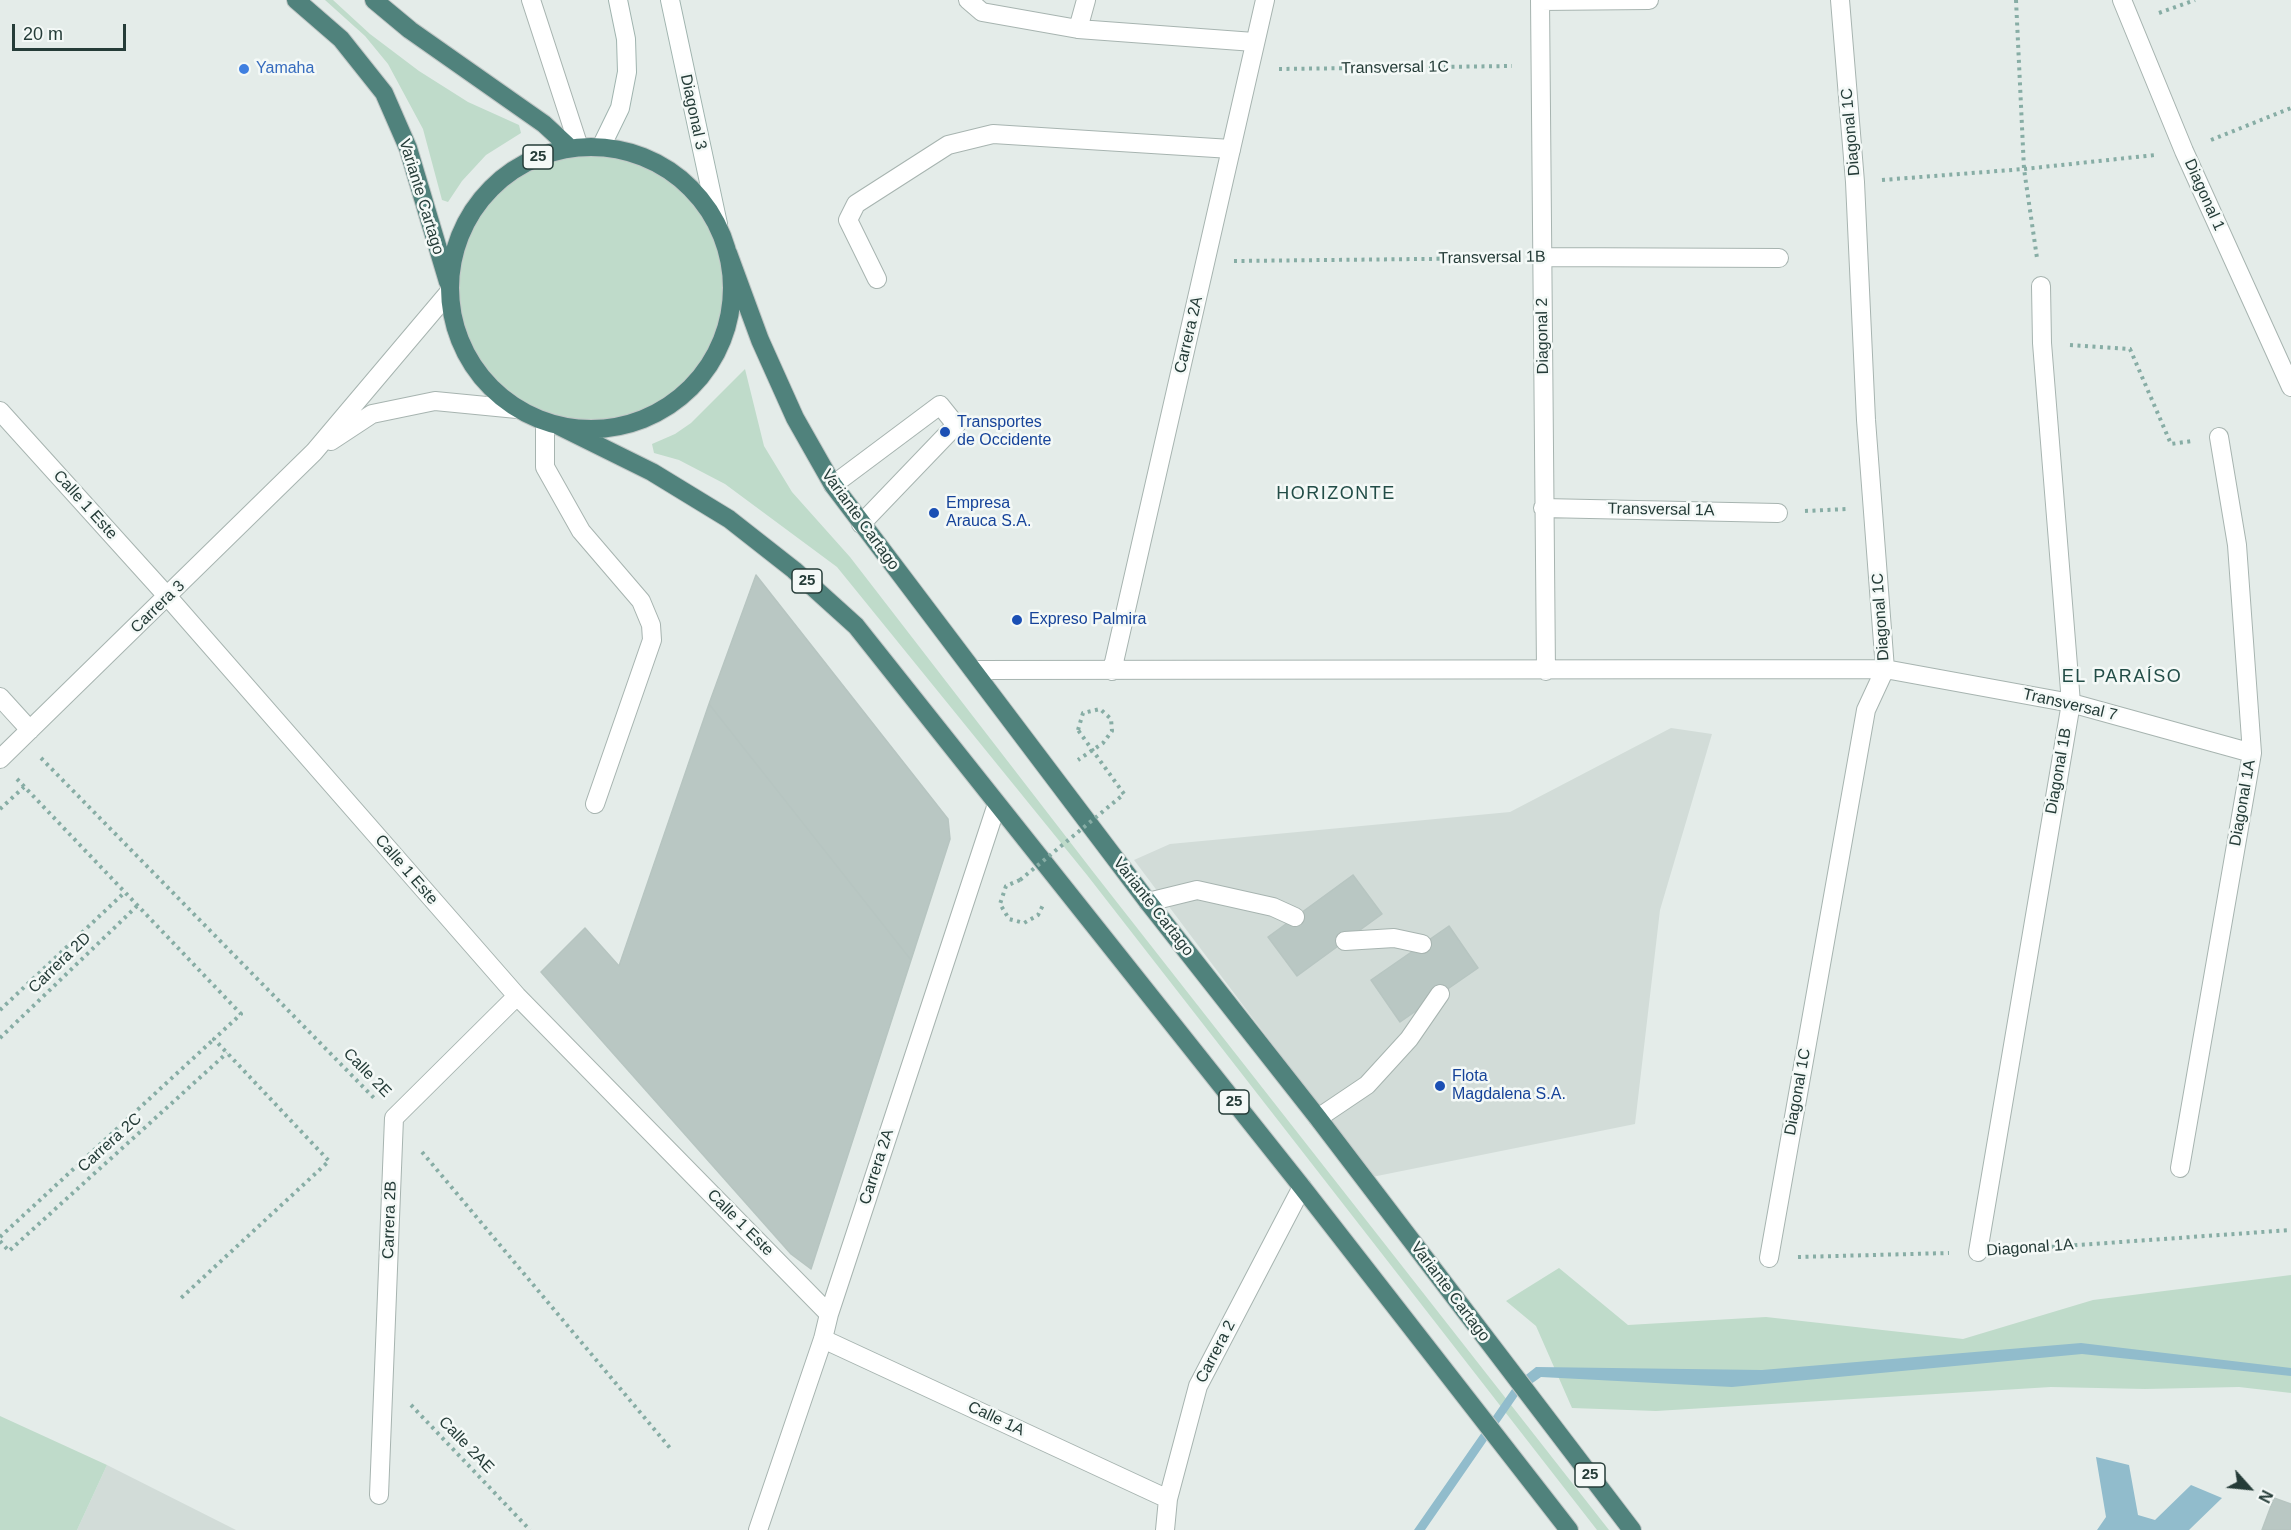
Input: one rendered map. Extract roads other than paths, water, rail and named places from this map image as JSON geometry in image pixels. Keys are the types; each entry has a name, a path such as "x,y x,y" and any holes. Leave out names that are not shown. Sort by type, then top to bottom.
{"highway":[{"name":"Variante Cartago","path":"296,0 341,39 384,93 408,148 450,289"},
{"name":"25","path":"374,0 410,30 526,111 574,148"},
{"name":"25","path":"552,424 588,430 626,425 669,406 692,387 710,364 731,310 732,282 728,253 718,224 694,190 669,170 642,156 601,147 574,148 546,154 523,164 503,178 470,215 459,238 450,289 453,319 462,346 482,378 495,392 517,409 652,472 729,519 794,570 856,626 1302,1187 1569,1530"},
{"name":"Variante Cartago","path":"728,253 760,339 795,418 833,485 1148,902 1317,1118 1632,1530"}],"street":[{"path":"531,0 574,148"},
{"path":"601,147 620,108 627,72 626,39 618,0"},
{"name":"Diagonal 3","path":"670,0 718,224"},
{"path":"968,0 982,12 1078,29 1254,42"},
{"path":"1078,29 1086,0"},
{"name":"Carrera 2A","path":"1112,670 1265,0"},
{"path":"1540,1 1649,0"},
{"name":"Diagonal 1C","path":"1769,1258 1866,710 1885,669 1866,420 1855,182 1840,0"},
{"name":"Diagonal 1","path":"2122,0 2184,151 2291,387"},
{"name":"Diagonal 2","path":"1540,1 1546,671"},
{"path":"877,279 848,220 856,204 948,145 993,134 1231,149"},
{"name":"Transversal 1B","path":"1542,257 1779,258"},
{"name":"Diagonal 1B","path":"1978,1252 2071,703 2042,343 2041,286"},
{"name":"Carrera 3","path":"0,759 314,452 450,289"},
{"name":"Carrera 3","path":"314,452 372,414 435,401 517,409"},
{"path":"833,485 940,405 956,425 861,524"},
{"name":"Calle 1 Este","path":"0,411 168,597 517,996 829,1314"},
{"path":"552,424 545,467 582,531 641,601 651,625 652,640 595,804"},
{"name":"Diagonal 1A","path":"2180,1168 2252,753 2237,545 2219,436"},
{"name":"Transversal 1A","path":"1543,508 1778,513"},
{"name":"Transversal 7","path":"973,670 1885,669 2071,703 2252,753"},
{"path":"0,697 26,734"},
{"name":"Carrera 2A","path":"758,1530 823,1339 829,1314 997,804"},
{"path":"1148,902 1197,890 1273,907 1295,917"},
{"path":"1345,941 1394,938 1422,944"},
{"path":"1317,1118 1367,1085 1409,1039 1440,994"},
{"name":"Carrera 2B","path":"379,1495 394,1118 517,996"},
{"name":"Carrera 2","path":"1165,1530 1168,1499 1198,1386 1302,1187"},
{"name":"Calle 1A","path":"823,1339 1168,1499"}],"water":[{"path":"2081,1343 2291,1368 2291,1376 2082,1354 1732,1387 1541,1377 1521,1391 1425,1530 1414,1530 1517,1382 1536,1367 1762,1370"},
{"path":"2096,1457 2129,1465 2138,1515 2155,1520 2191,1485 2222,1498 2189,1530 2097,1530 2106,1517"}],"place":[{"name":"Yamaha","path":"244,69"},
{"name":"Transportes de Occidente","path":"945,432"},
{"name":"Empresa Arauca S.A.","path":"934,513"},
{"name":"Expreso Palmira","path":"1017,620"},
{"name":"Flota Magdalena S.A.","path":"1440,1086"}],"district":[{"name":"HORIZONTE","path":"1336,494"},
{"name":"EL PARAÍSO","path":"2122,677"}]}
